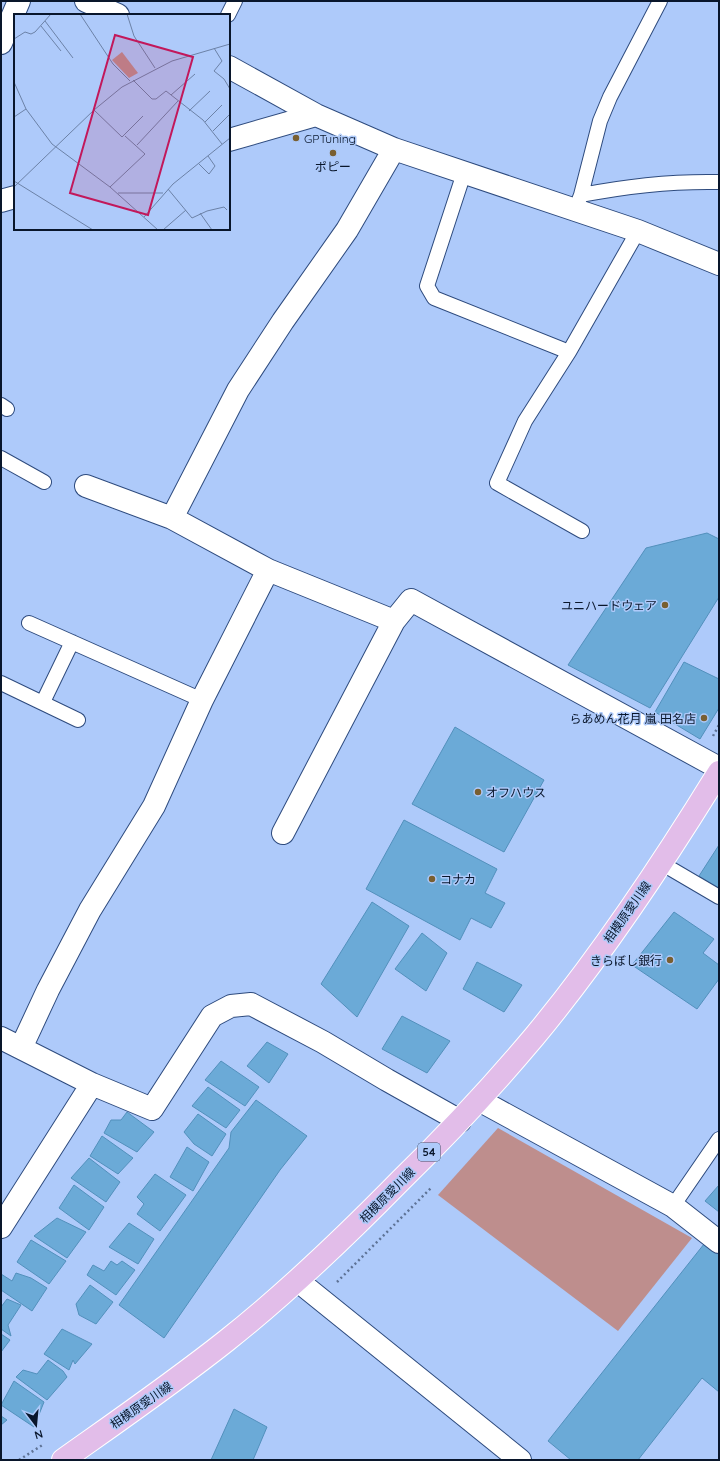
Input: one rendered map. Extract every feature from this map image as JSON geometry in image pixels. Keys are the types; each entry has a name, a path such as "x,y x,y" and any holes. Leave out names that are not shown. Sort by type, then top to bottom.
{"main road":[{"name":"相模原愛川線","path":"63,1460 175,1381 298,1280 370,1212 460,1121 536,1035 586,970 661,863 719,772"}],"street":[{"path":"1,43 19,1"},
{"path":"86,1 116,14"},
{"path":"230,68 316,115 394,149 464,173 578,203 638,231 719,264"},
{"path":"230,140 316,115"},
{"path":"172,518 238,390 283,321 347,230 394,149"},
{"path":"1,202 14,197"},
{"path":"86,486 172,518 268,570 394,621"},
{"path":"22,1048 48,990 90,910 154,806 202,700 268,570"},
{"path":"283,833 394,621 411,600 710,762"},
{"path":"1,1038 92,1084 152,1109 212,1016 232,1006 251,1004 323,1042 386,1080 460,1121"},
{"path":"1,1227 92,1084"},
{"path":"479,1100 673,1206 719,1242"},
{"path":"298,1280 520,1460"}],"lane":[{"path":"228,14 235,1"},
{"path":"660,1 600,121 578,203 681,181 719,182"},
{"path":"464,173 427,286 434,298 569,352"},
{"path":"582,531 497,483 525,421 569,352 638,231"},
{"path":"1,458 44,482"},
{"path":"29,623 202,700"},
{"path":"43,702 72,642"},
{"path":"1,683 78,720"},
{"path":"661,863 719,897"},
{"path":"673,1206 719,1139"}],"path":[{"path":"710,762 719,725"},
{"path":"19,1460 51,1439"}],"shaded area":[{"path":"498,1128 692,1238 618,1331 438,1195"}],"building":[{"path":"707,533 719,539 719,597 650,708 568,665 646,548"},
{"path":"684,662 719,679 719,708 700,739 655,712"},
{"name":"オフハウス","path":"455,727 544,780 504,852 412,804"},
{"name":"コナカ","path":"404,820 497,869 485,893 505,903 491,928 471,918 460,940 366,889"},
{"path":"719,845 719,888 699,876"},
{"path":"372,902 409,926 357,1017 321,984"},
{"path":"674,912 714,939 703,953 719,965 719,979 697,1009 632,965"},
{"path":"422,933 447,953 426,991 395,969"},
{"path":"477,962 522,985 504,1012 463,989"},
{"path":"402,1016 450,1041 427,1073 382,1049"},
{"path":"267,1042 288,1054 269,1083 247,1066"},
{"path":"221,1061 259,1087 245,1106 205,1080"},
{"path":"208,1087 240,1110 226,1128 192,1106"},
{"path":"256,1100 307,1136 280,1170 164,1338 119,1305 229,1148 231,1132"},
{"path":"127,1112 154,1132 137,1152 104,1133 111,1120 121,1120"},
{"path":"198,1114 226,1134 212,1156 194,1144 184,1132"},
{"path":"102,1136 133,1158 118,1174 90,1156"},
{"path":"187,1147 209,1162 193,1191 170,1177"},
{"path":"89,1158 120,1182 106,1202 71,1178"},
{"path":"155,1174 186,1195 160,1231 137,1214 144,1204 137,1197"},
{"path":"74,1185 104,1207 89,1230 59,1208"},
{"path":"719,1185 719,1212 705,1201"},
{"path":"57,1218 86,1232 67,1258 34,1236"},
{"path":"129,1223 154,1239 138,1264 109,1247"},
{"path":"708,1239 719,1249 719,1392 702,1378 638,1460 571,1460 548,1441"},
{"path":"31,1240 66,1261 49,1284 17,1262"},
{"path":"111,1261 117,1265 122,1261 135,1270 116,1295 87,1275 93,1265 104,1271"},
{"path":"16,1273 31,1278 47,1288 32,1311 1,1290 1,1274 12,1281"},
{"path":"90,1285 113,1302 96,1324 79,1315 76,1304"},
{"path":"7,1299 21,1305 8,1325 11,1336 1,1329 1,1307"},
{"path":"62,1329 92,1344 75,1364 73,1360 69,1370 44,1354"},
{"path":"1,1334 10,1340 1,1352"},
{"path":"48,1360 63,1371 67,1377 47,1400 16,1377 23,1370 37,1374"},
{"path":"14,1381 44,1402 34,1427 1,1405"},
{"path":"234,1409 267,1427 253,1460 211,1460"},
{"path":"1,1416 7,1420 1,1425"}],"place":[{"name":"GPTuning","path":"296,138"},
{"name":"ポピー","path":"333,153"},
{"name":"ユニハードウェア","path":"665,605"},
{"name":"らあめん花月 嵐 田名店","path":"704,718"},
{"name":"オフハウス","path":"478,792"},
{"name":"コナカ","path":"432,879"},
{"name":"きらぼし銀行","path":"670,960"}]}
